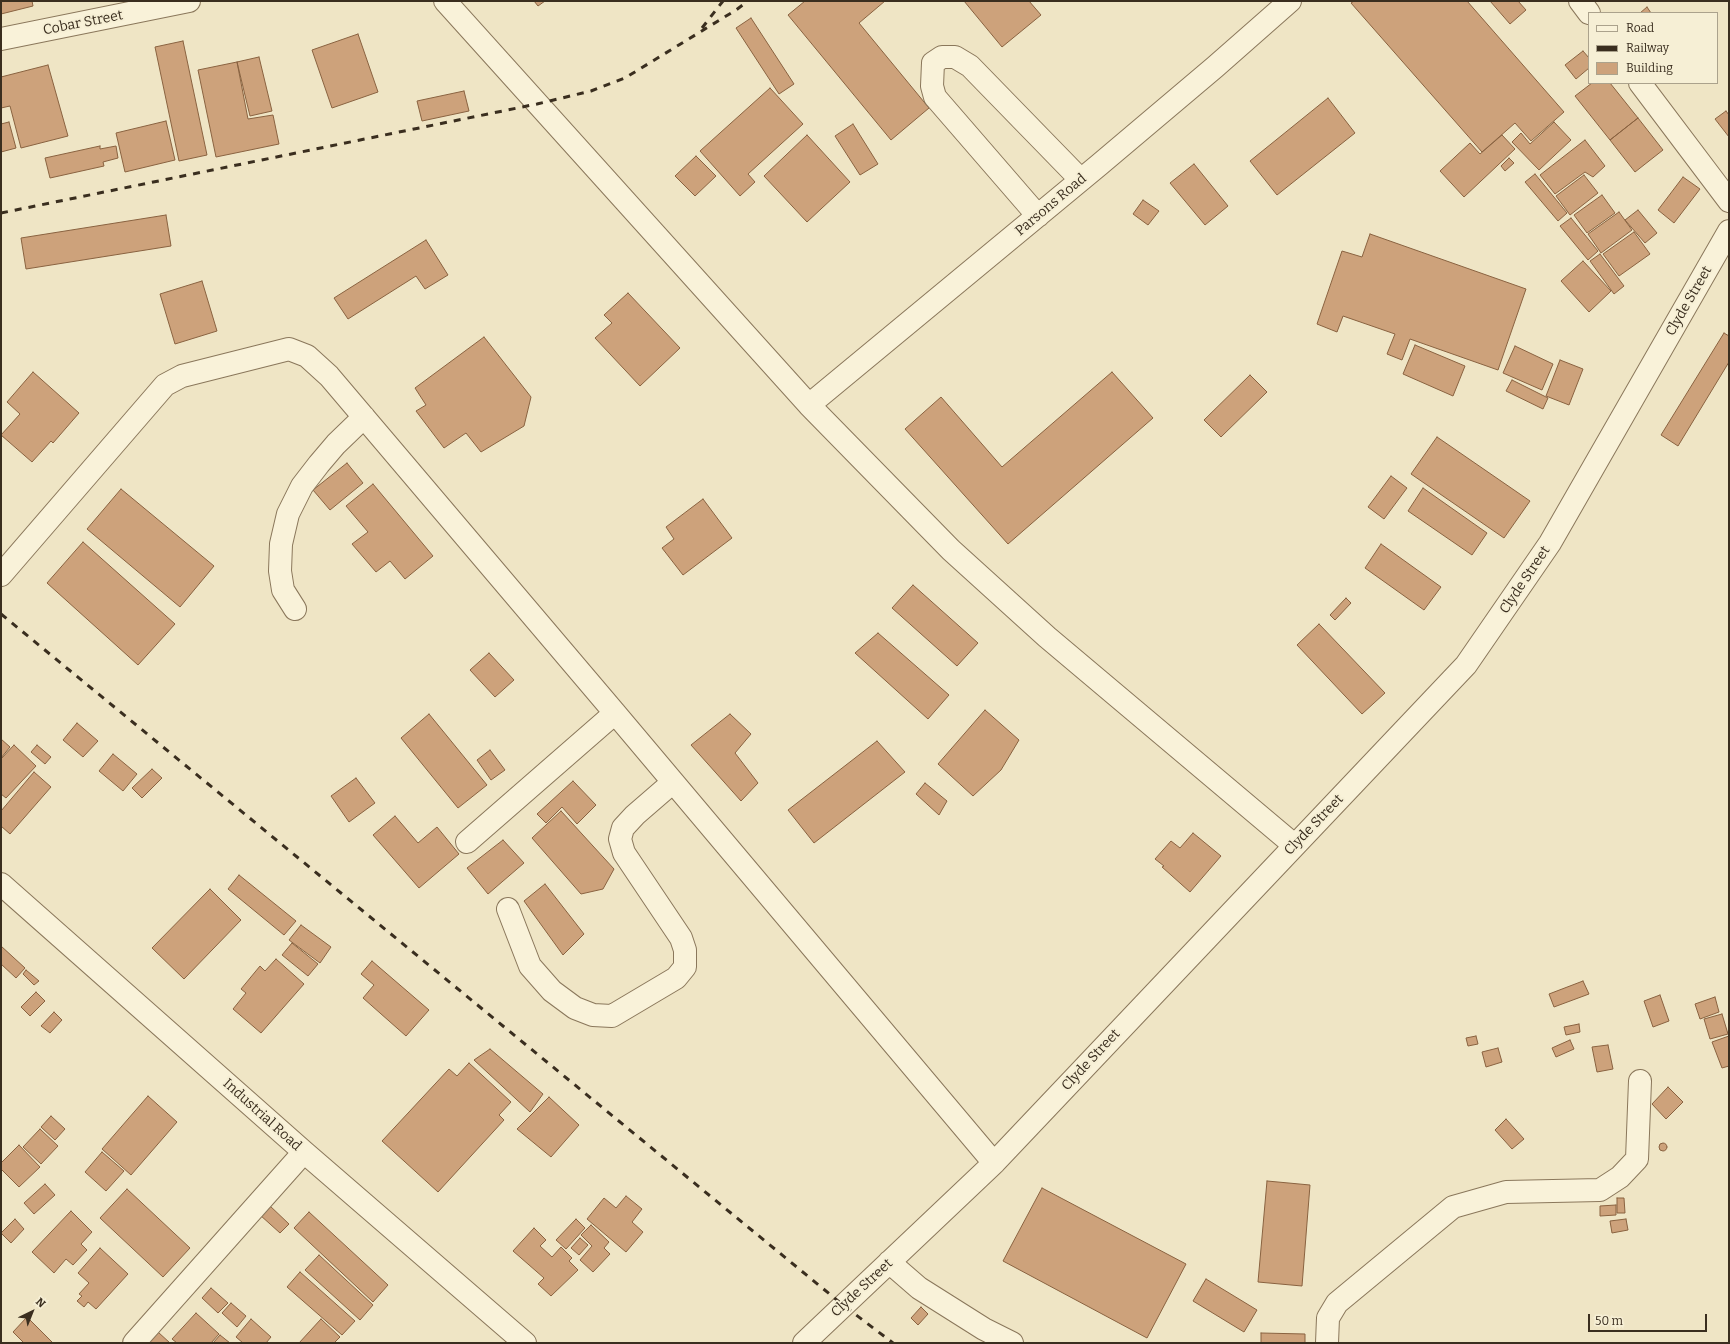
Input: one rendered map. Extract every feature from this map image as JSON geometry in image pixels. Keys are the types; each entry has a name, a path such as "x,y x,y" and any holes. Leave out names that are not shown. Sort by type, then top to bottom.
{"street":[{"name":"Cobar Street","path":"1,39 189,1"},
{"path":"445,1 809,405 951,550 1019,612 1294,845"},
{"name":"Parsons Road","path":"809,405 1081,180 1215,67 1290,1"},
{"path":"1580,1 1588,12"},
{"path":"1038,216 935,97 932,86 933,63 942,57 955,57 970,66 1081,180"},
{"path":"1641,84 1729,201"},
{"name":"Clyde Street","path":"804,1343 994,1163 1466,665 1550,543 1729,231"},
{"path":"1,575 165,386 182,376 289,349 307,356 329,376 364,417 994,1163"},
{"path":"295,609 284,590 280,571 281,544 288,514 302,486 319,464 336,444 364,417"},
{"path":"467,842 615,713"},
{"path":"508,909 530,966 552,991 575,1008 593,1015 612,1016 676,978 685,967 685,950 681,938 624,853 620,839 623,828 631,819 672,783"},
{"name":"Industrial Road","path":"1,884 304,1152 525,1343"},
{"path":"1327,1343 1328,1318 1337,1303 1452,1207 1506,1192 1600,1190 1620,1177 1637,1159 1640,1081"},
{"path":"134,1343 304,1152"},
{"path":"889,1262 919,1288 984,1329 1012,1343"}],"building":[{"path":"1,1 32,1 33,6 1,14"},
{"path":"534,1 545,1 538,6"},
{"path":"805,1 885,1 859,23 929,108 891,140 788,15"},
{"path":"964,1 1029,1 1041,15 1002,47"},
{"path":"1354,1 1467,1 1564,112 1531,141 1515,123 1482,152 1351,3"},
{"path":"1490,1 1518,1 1526,10 1510,24"},
{"path":"1647,7 1650,12 1641,12"},
{"path":"751,18 794,84 779,94 736,28"},
{"path":"358,34 378,92 332,108 312,50"},
{"path":"183,41 207,155 179,161 155,47"},
{"path":"1583,51 1588,57 1588,69 1576,79 1565,65"},
{"path":"259,57 272,111 250,116 237,62"},
{"path":"237,62 248,119 273,115 279,144 216,157 198,70"},
{"path":"48,65 68,136 21,148 10,106 1,108 1,77"},
{"path":"1591,84 1611,84 1638,118 1610,140 1575,96"},
{"path":"770,88 803,124 748,174 755,182 740,196 700,151"},
{"path":"464,91 469,111 422,121 417,101"},
{"path":"1328,98 1355,133 1277,195 1250,161"},
{"path":"1726,111 1729,115 1729,137 1715,119"},
{"path":"1638,118 1663,150 1635,172 1610,140"},
{"path":"166,121 175,160 125,172 116,133"},
{"path":"9,122 16,148 1,152 1,124"},
{"path":"1554,122 1571,140 1539,170 1512,142 1521,133 1530,144"},
{"path":"853,124 878,164 860,175 835,136"},
{"path":"807,135 850,182 807,222 764,176"},
{"path":"1502,135 1515,149 1464,197 1440,171 1470,143 1480,154"},
{"path":"1585,140 1605,166 1593,177 1585,172 1555,194 1540,175"},
{"path":"100,146 100,149 116,146 118,158 103,162 104,166 50,178 45,158"},
{"path":"696,156 716,176 695,196 675,176"},
{"path":"1509,158 1514,163 1505,171 1501,166"},
{"path":"1194,164 1228,206 1205,225 1170,183"},
{"path":"1535,174 1567,213 1558,221 1525,182"},
{"path":"1584,175 1598,193 1570,215 1556,196"},
{"path":"1683,177 1700,189 1674,223 1658,210"},
{"path":"1602,195 1615,213 1587,233 1574,215"},
{"path":"1143,200 1159,211 1148,225 1133,214"},
{"path":"1638,210 1657,233 1645,243 1625,220"},
{"path":"1619,212 1632,230 1601,253 1588,234"},
{"path":"166,215 171,246 26,269 21,238"},
{"path":"1571,218 1598,251 1588,260 1560,226"},
{"path":"1634,232 1650,254 1619,276 1603,254"},
{"path":"1370,234 1526,289 1498,370 1410,339 1402,360 1387,354 1395,334 1343,316 1337,332 1317,324 1342,251 1362,257"},
{"path":"426,240 448,275 425,289 416,276 348,319 334,298"},
{"path":"1600,254 1624,286 1614,294 1590,261"},
{"path":"1583,261 1611,291 1589,312 1561,281"},
{"path":"202,281 217,331 175,344 160,294"},
{"path":"628,293 680,348 640,386 595,338 612,323 604,315"},
{"path":"1724,333 1729,336 1729,362 1678,446 1661,435"},
{"path":"484,337 531,397 524,426 481,452 466,433 444,448 416,411 426,405 415,388"},
{"path":"1415,345 1465,366 1453,396 1403,374"},
{"path":"1515,346 1553,364 1542,390 1503,373"},
{"path":"1560,360 1583,369 1569,405 1546,396"},
{"path":"33,372 79,413 53,443 51,441 32,462 1,435 20,414 7,402"},
{"path":"1112,372 1153,418 1008,544 905,429 941,397 1002,467"},
{"path":"1250,375 1267,392 1221,437 1204,420"},
{"path":"1512,380 1548,398 1543,409 1506,391"},
{"path":"1437,437 1530,501 1504,538 1411,474"},
{"path":"347,463 363,483 330,510 313,490"},
{"path":"1391,476 1407,488 1384,519 1368,507"},
{"path":"373,484 433,556 405,579 390,561 376,572 352,544 368,532 346,506"},
{"path":"1423,488 1487,533 1472,555 1408,511"},
{"path":"121,489 214,566 180,607 87,529"},
{"path":"703,499 732,538 683,575 662,548 674,539 666,527"},
{"path":"83,542 175,624 138,665 47,583"},
{"path":"1381,544 1441,587 1424,610 1365,568"},
{"path":"913,585 978,643 957,666 892,608"},
{"path":"1346,598 1351,603 1335,620 1330,615"},
{"path":"1319,624 1385,693 1362,714 1297,645"},
{"path":"878,633 949,695 928,719 855,653"},
{"path":"489,653 514,680 495,697 470,670"},
{"path":"985,710 1019,740 1001,770 973,796 938,764"},
{"path":"429,714 487,785 458,808 401,738"},
{"path":"730,714 751,734 735,753 758,783 741,801 691,745"},
{"path":"77,723 98,741 83,757 63,740"},
{"path":"1,739 10,747 1,758"},
{"path":"877,741 905,772 814,843 788,810"},
{"path":"14,745 36,766 6,798 1,794 1,759"},
{"path":"37,745 51,757 45,764 31,752"},
{"path":"490,750 505,770 491,780 477,760"},
{"path":"113,754 137,774 123,791 99,771"},
{"path":"152,769 162,778 142,798 132,788"},
{"path":"34,772 51,787 10,834 1,826 1,811"},
{"path":"356,778 375,803 349,822 331,796"},
{"path":"573,781 596,805 577,824 562,807 546,823 537,814"},
{"path":"925,783 947,801 939,815 916,794"},
{"path":"561,811 614,869 603,889 581,894 532,838"},
{"path":"395,816 418,843 437,827 459,854 419,888 373,835"},
{"path":"1193,833 1221,856 1190,892 1155,859 1171,841 1180,848"},
{"path":"503,840 524,863 488,894 467,868"},
{"path":"239,875 296,921 284,935 228,889"},
{"path":"545,884 584,934 563,955 524,901"},
{"path":"210,889 241,920 184,979 152,948"},
{"path":"301,925 331,947 320,963 289,940"},
{"path":"292,943 318,964 308,976 282,955"},
{"path":"1,946 25,968 16,978 1,964"},
{"path":"276,959 304,984 261,1033 233,1009 246,993 241,989 260,966 265,971"},
{"path":"372,961 429,1010 406,1036 363,998 374,985 361,974"},
{"path":"26,970 39,981 34,985 23,974"},
{"path":"1583,981 1589,994 1554,1007 1549,994"},
{"path":"36,992 45,1001 30,1016 21,1007"},
{"path":"1660,995 1669,1021 1653,1027 1644,1001"},
{"path":"1715,997 1719,1012 1700,1019 1695,1004"},
{"path":"54,1012 62,1020 50,1033 41,1026"},
{"path":"1722,1014 1728,1034 1710,1039 1704,1019"},
{"path":"1579,1024 1580,1032 1566,1035 1564,1027"},
{"path":"1476,1036 1478,1044 1468,1046 1466,1038"},
{"path":"1729,1036 1729,1066 1722,1068 1712,1042"},
{"path":"1570,1040 1574,1049 1556,1057 1552,1048"},
{"path":"1608,1045 1613,1069 1597,1072 1592,1047"},
{"path":"1498,1048 1502,1062 1486,1067 1482,1052"},
{"path":"490,1049 543,1094 530,1112 474,1060"},
{"path":"469,1063 511,1102 499,1115 504,1120 438,1192 382,1141 449,1069 457,1076"},
{"path":"1668,1087 1683,1102 1666,1119 1652,1104"},
{"path":"148,1096 177,1122 131,1175 102,1149"},
{"path":"549,1097 579,1125 551,1157 517,1129"},
{"path":"51,1116 65,1129 55,1140 41,1127"},
{"path":"1506,1119 1524,1139 1512,1149 1495,1130"},
{"path":"40,1129 58,1146 41,1164 23,1147"},
{"path":"1661,1143 1665,1143 1667,1147 1665,1151 1661,1151 1659,1149 1659,1145"},
{"path":"19,1145 40,1167 19,1187 1,1169 1,1163"},
{"path":"102,1152 124,1171 106,1191 85,1172"},
{"path":"1267,1181 1310,1185 1302,1286 1258,1282"},
{"path":"45,1184 55,1195 34,1214 24,1203"},
{"path":"1042,1188 1186,1264 1147,1338 1003,1261"},
{"path":"127,1189 190,1248 163,1277 100,1218"},
{"path":"626,1196 642,1209 632,1222 643,1232 626,1252 587,1219 604,1198 616,1208"},
{"path":"1617,1198 1624,1198 1625,1213 1617,1213"},
{"path":"269,1205 289,1224 280,1233 260,1215"},
{"path":"1616,1205 1616,1215 1600,1216 1600,1206"},
{"path":"71,1211 92,1232 81,1244 87,1250 73,1265 66,1259 54,1273 32,1252"},
{"path":"309,1212 388,1285 373,1302 294,1228"},
{"path":"15,1219 24,1229 11,1243 1,1233"},
{"path":"576,1219 585,1228 566,1249 556,1240"},
{"path":"1626,1219 1628,1230 1612,1233 1610,1221"},
{"path":"591,1225 609,1242 604,1248 610,1254 593,1272 580,1260 592,1246 581,1235"},
{"path":"534,1228 546,1240 540,1246 552,1257 561,1247 572,1258 569,1261 578,1270 551,1296 538,1284 544,1278 513,1251"},
{"path":"580,1238 588,1245 579,1255 571,1248"},
{"path":"100,1248 128,1274 96,1309 88,1302 84,1307 77,1301 82,1296 79,1294 89,1283 78,1273"},
{"path":"319,1255 373,1305 360,1320 305,1270"},
{"path":"300,1272 355,1321 342,1335 287,1287"},
{"path":"1206,1279 1257,1310 1244,1332 1193,1301"},
{"path":"211,1288 228,1303 218,1313 202,1298"},
{"path":"231,1303 246,1316 237,1327 222,1313"},
{"path":"921,1307 928,1314 918,1325 911,1318"},
{"path":"196,1313 219,1334 211,1343 177,1343 172,1339"},
{"path":"27,1317 53,1343 24,1343 13,1332"},
{"path":"251,1319 271,1337 266,1343 243,1343 236,1337"},
{"path":"321,1319 340,1337 334,1343 299,1343"},
{"path":"158,1332 170,1343 147,1343"},
{"path":"1261,1333 1305,1334 1305,1343 1261,1343"},
{"path":"220,1335 230,1343 213,1343"}],"railway":[{"path":"702,28 723,1"},
{"path":"1,213 537,104 591,91 625,78 736,10 748,1"},
{"path":"1,614 843,1305 893,1343"}]}
